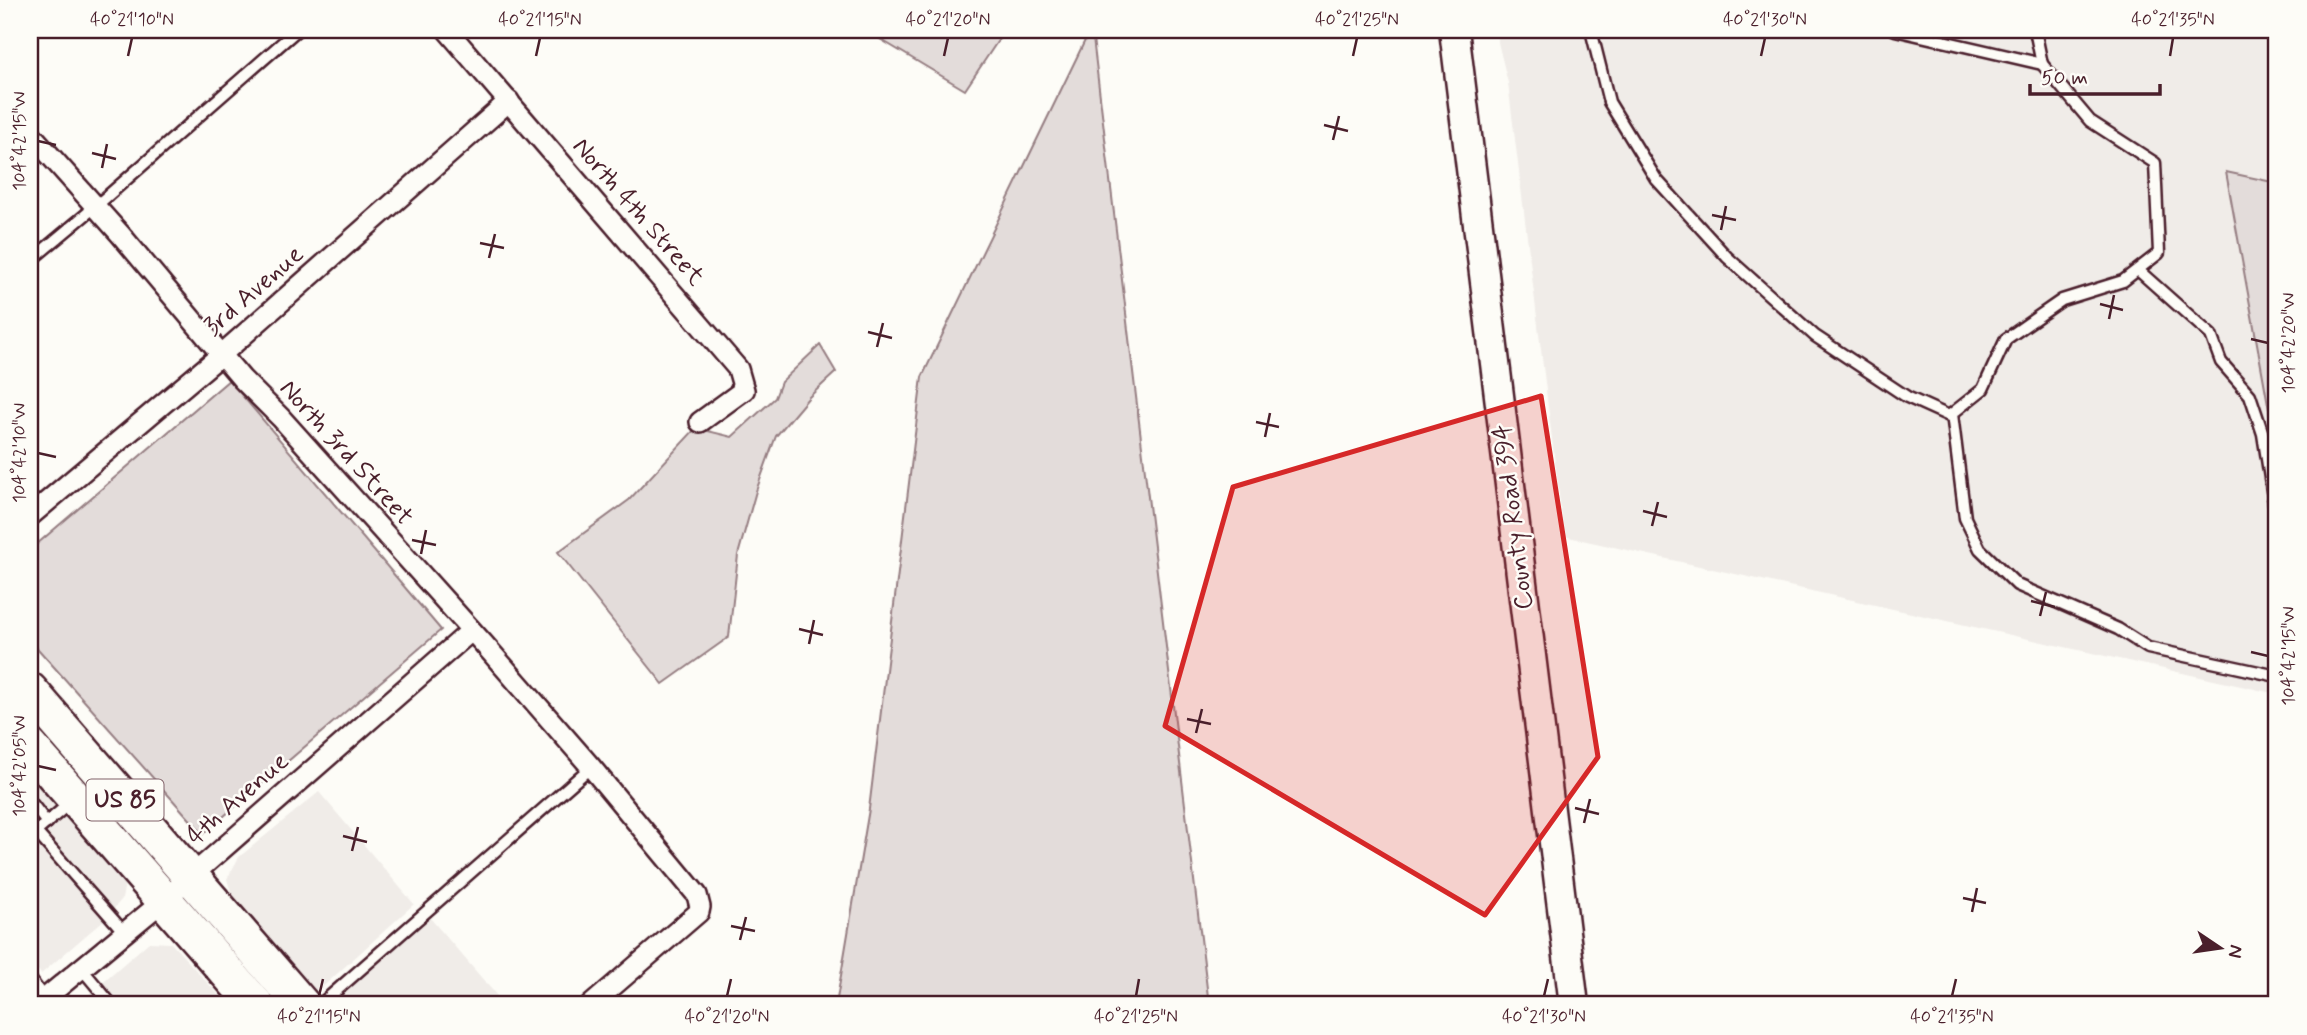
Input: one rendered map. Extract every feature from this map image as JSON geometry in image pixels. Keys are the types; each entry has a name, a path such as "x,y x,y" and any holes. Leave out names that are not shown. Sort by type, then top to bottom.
{"highway":[{"name":"US 85","path":"30,691 302,1005"},
{"name":"US 85","path":"30,747 256,1005"}],"street":[{"name":"North 4th Street","path":"447,30 738,369 744,390 700,422"},
{"name":"County Road 394","path":"1454,30 1574,1005"},
{"name":"3rd Avenue","path":"30,516 222,354 509,101"},
{"name":"North 3rd Street","path":"30,133 222,354 591,767 697,895 699,912 591,1005"},
{"name":"4th Avenue","path":"44,1003 471,631"}],"lane":[{"path":"30,261 297,30"},
{"path":"1591,30 1609,102 1656,179 1727,257 1815,336 1907,397 1949,416 1983,390 2006,340 2063,300 2123,281 2159,253 2155,163 2090,121 2042,64 2035,30"},
{"path":"1895,30 2042,64"},
{"path":"2138,270 2211,335 2221,362 2250,395 2263,434 2277,522"},
{"path":"1952,414 1965,518 1980,549 2017,585 2118,629 2148,648 2277,676"},
{"path":"320,1005 591,767"},
{"path":"75,799 33,835 124,932"},
{"path":"30,800 47,823"},
{"path":"82,969 112,1005"},
{"path":"30,979 44,1003"}],"highlighted area":[{"path":"1541,396 1598,757 1485,915 1165,726 1233,487"}],"shaded area":[{"path":"865,30 1005,30 965,90"},
{"path":"1090,30 1209,1005 836,1005 869,809 922,377"},
{"path":"1495,30 2265,30 2277,112 2277,183 2226,173 2277,454 2277,694 1564,536 1508,83"},
{"path":"2226,172 2277,183 2277,454"},
{"path":"820,345 836,372 809,397 776,436 756,491 738,555 729,637 663,684 558,552 629,500 696,428 732,437 775,398 781,382"},
{"path":"229,380 441,630 203,834 30,640 30,550"},
{"path":"30,774 125,883 122,899 105,919 41,974 30,961"},
{"path":"319,792 414,904 317,992 232,895 227,879 239,857"},
{"path":"430,918 505,1005 330,1005"},
{"path":"149,942 171,943 228,1005 76,1005"}]}
